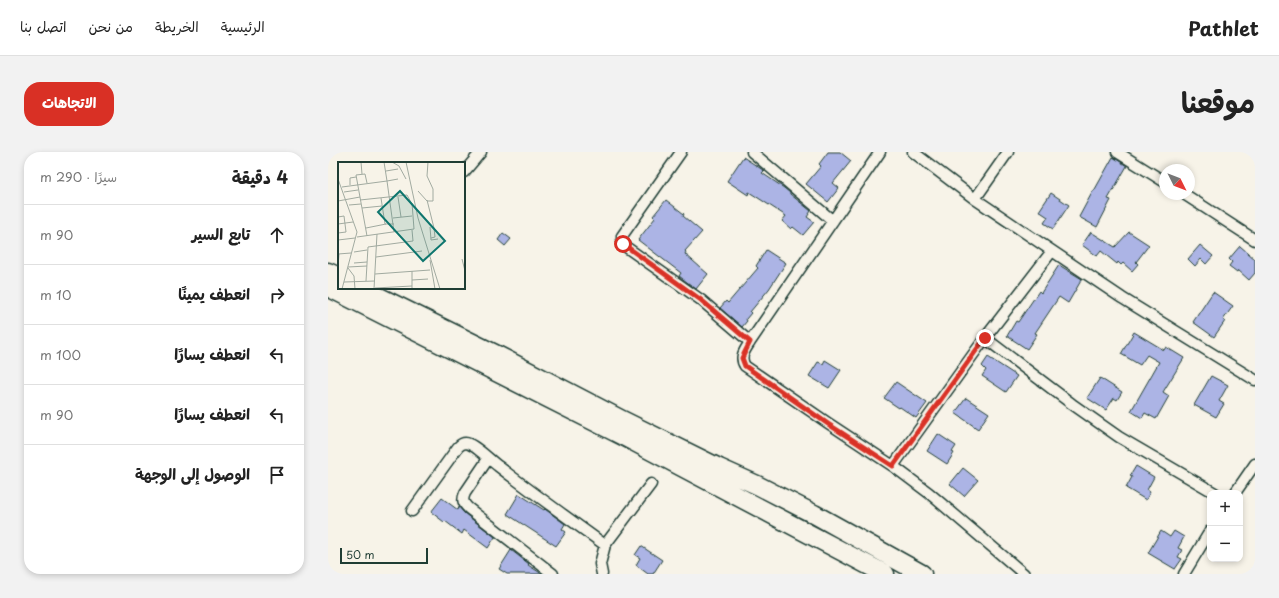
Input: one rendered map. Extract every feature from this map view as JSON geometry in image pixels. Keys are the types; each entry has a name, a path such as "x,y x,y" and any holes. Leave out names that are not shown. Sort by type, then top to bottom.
{"highway":[{"path":"328,272 338,277"},
{"path":"328,287 625,437 886,574"},
{"path":"363,289 495,354 719,468 757,485 814,514 922,574"}],"street":[{"path":"465,171 481,152"},
{"path":"681,152 622,236 622,241 626,247 701,300 750,342"},
{"path":"752,152 833,221"},
{"path":"880,152 750,342 742,358 745,366 893,466 930,493 1024,574"},
{"path":"913,152 976,199 1155,319 1255,380"},
{"path":"976,199 1008,152"},
{"path":"1117,152 1159,178"},
{"path":"1193,200 1255,240"},
{"path":"893,466 985,338 1052,250"},
{"path":"985,338 1072,404 1119,437 1210,490"},
{"path":"412,511 460,444 468,443 605,545"},
{"path":"488,459 465,493 463,503 553,574"},
{"path":"1237,490 1255,464"},
{"path":"602,574 600,564 605,545 651,484"},
{"path":"1184,574 1207,537"}],"building":[{"path":"828,152 840,152 851,161 833,183 839,188 828,202 806,184 821,166 819,164"},
{"path":"743,157 763,170 764,171 762,173 784,188 811,211 807,217 814,222 803,235 793,227 791,229 782,221 786,216 749,192 748,195 727,181"},
{"path":"1113,157 1127,166 1108,199 1111,200 1097,227 1079,217"},
{"path":"1051,193 1069,205 1053,229 1044,223 1048,217 1039,211"},
{"path":"666,200 684,214 683,216 702,232 685,251 685,254 708,274 696,289 679,276 681,273 638,240 655,218 653,216"},
{"path":"1091,232 1115,247 1129,232 1149,245 1136,262 1138,264 1132,271 1123,263 1121,265 1118,262 1117,264 1101,251 1097,256 1082,245"},
{"path":"503,233 511,239 505,246 498,240"},
{"path":"1200,245 1213,256 1206,264 1201,259 1195,266 1188,259"},
{"path":"1240,246 1255,259 1255,273 1249,280 1238,270 1237,272 1229,266 1232,262 1229,259"},
{"path":"766,250 786,263 769,289 750,312 751,313 746,319 747,321 742,327 720,308 726,301 728,303 758,268 756,266"},
{"path":"1059,265 1082,279 1068,303 1059,297 1035,333 1037,334 1027,349 1007,336 1016,321 1018,322 1039,291 1041,293"},
{"path":"1213,292 1233,306 1223,320 1225,321 1214,337 1193,322"},
{"path":"1134,332 1164,350 1166,347 1184,358 1163,392 1169,396 1156,419 1145,413 1142,418 1131,411 1159,362 1147,355 1140,365 1121,354"},
{"path":"988,357 1017,376 1006,392 982,376 986,370 982,366"},
{"path":"825,360 841,370 829,388 809,376 818,362 823,364"},
{"path":"1211,376 1228,385 1219,401 1224,404 1216,417 1194,405"},
{"path":"1100,378 1122,392 1117,400 1114,398 1106,410 1087,398"},
{"path":"896,382 927,403 916,418 884,398"},
{"path":"966,398 989,413 978,429 955,413"},
{"path":"938,434 956,446 952,452 954,453 947,464 927,451"},
{"path":"1136,466 1154,477 1147,490 1150,492 1146,500 1126,488 1132,477 1130,476"},
{"path":"963,468 978,480 964,496 950,484"},
{"path":"519,494 544,510 545,509 565,524 562,529 566,532 556,546 507,514"},
{"path":"442,498 458,510 459,507 464,513 495,537 488,548 464,530 462,534 431,512"},
{"path":"1161,531 1170,537 1174,531 1184,537 1178,548 1182,550 1178,557 1182,559 1175,569 1148,553"},
{"path":"641,546 662,560 653,574 648,574 636,565 640,558 635,555"},
{"path":"511,550 529,564 528,565 542,574 507,574 499,569"}],"route":[{"path":"623,244 701,300 750,342 742,358 745,366 828,424 893,466 985,338"}]}
